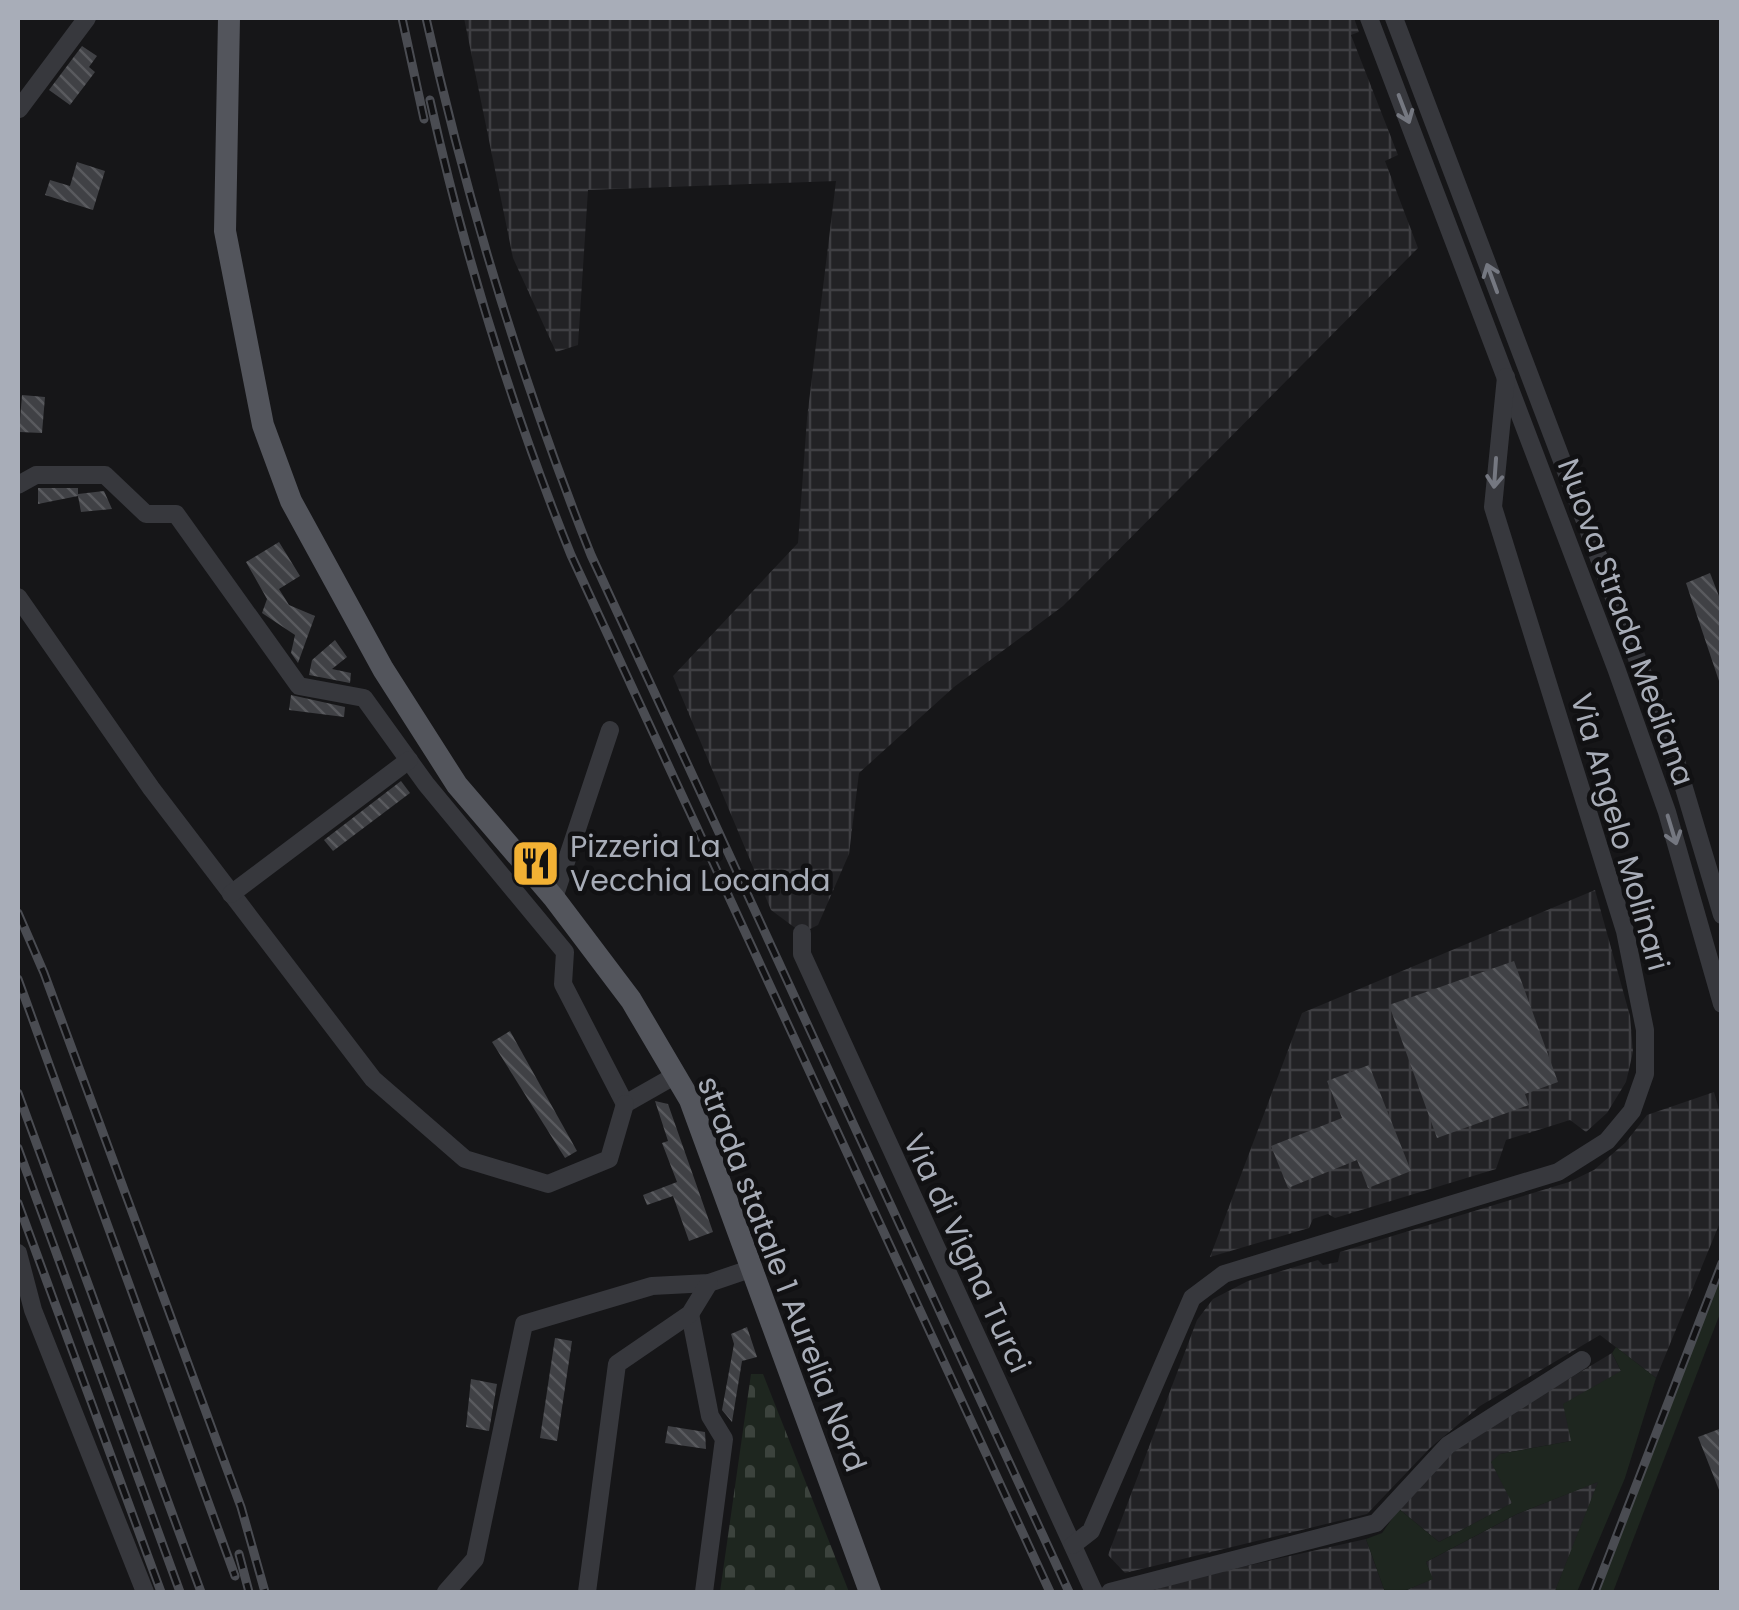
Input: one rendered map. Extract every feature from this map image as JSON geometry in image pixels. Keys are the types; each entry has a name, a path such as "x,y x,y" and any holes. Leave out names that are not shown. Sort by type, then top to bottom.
{"main road":[{"name":"strada statale 1 Aurelia Nord","path":"229,18 226,231 262,425 291,502 383,669 457,786 554,898 631,1000 690,1100 870,1592"}],"street":[{"path":"18,109 87,18"},
{"name":"Via Angelo Molinari","path":"1073,1545 1091,1531 1192,1298 1224,1274 1558,1172 1607,1141 1632,1111 1645,1074 1645,1030 1625,931 1493,507 1506,377 1369,18"},
{"name":"Nuova Strada Mediana","path":"1394,18 1676,761 1722,915"},
{"name":"Nuova Strada Mediana","path":"1506,377 1661,794 1721,1003"},
{"path":"18,485 36,475 105,475 146,514 176,514 299,686 364,698 409,760 565,952 563,984 625,1104 610,1159 548,1184 465,1159 373,1080 231,894 18,597"},
{"path":"554,898 610,730"},
{"path":"231,894 409,760"},
{"name":"Via di Vigna Turci","path":"802,933 802,954 1094,1592"},
{"path":"625,1104 676,1076"},
{"path":"18,1253 33,1310 145,1592"},
{"path":"446,1592 475,1559 524,1324 652,1286 709,1283 753,1268"},
{"path":"587,1592 617,1364 690,1314 709,1283"},
{"path":"18,1290 33,1310"},
{"path":"690,1314 710,1416 724,1439 704,1592"},
{"path":"1110,1592 1376,1523 1448,1444 1582,1360"}],"shaded area":[{"path":"464,18 1354,18 1359,32 1351,35 1398,155 1385,161 1418,248 1063,606 954,687 859,773 849,854 818,925 802,933 771,910 673,676 798,543 807,418 836,181 588,190 578,345 556,352 513,258"},
{"path":"1595,890 1630,1016 1633,1052 1626,1082 1607,1113 1586,1132 1570,1120 1506,1140 1496,1169 1335,1218 1328,1214 1313,1219 1309,1228 1210,1257 1302,1013"},
{"path":"1714,1092 1721,1116 1721,1220 1656,1378 1600,1335 1480,1406 1430,1448 1367,1514 1125,1573 1108,1555 1197,1320 1213,1299 1248,1281 1318,1260 1323,1265 1338,1262 1340,1252 1569,1182 1594,1170 1626,1142 1647,1115"},
{"path":"1612,1353 1621,1371 1571,1441 1500,1454 1513,1503 1439,1542 1399,1509 1447,1452"},
{"path":"1599,1481 1555,1592 1402,1592 1432,1579 1426,1562 1517,1514"},
{"path":"1366,1539 1385,1592 1146,1592 1206,1575"}],"green space":[{"path":"1721,1271 1721,1311 1613,1592 1599,1592"},
{"path":"1616,1347 1656,1378 1625,1478 1577,1592 1521,1590 1555,1591 1598,1482 1517,1514 1426,1562 1433,1579 1402,1592 1385,1592 1366,1539 1382,1533 1399,1509 1439,1542 1512,1503 1491,1462 1500,1454 1571,1441 1563,1404 1621,1371 1612,1353"},
{"path":"751,1374 763,1374 849,1592 720,1592"}],"building":[{"path":"82,46 97,56 89,67 95,72 70,105 49,90"},
{"path":"77,162 105,171 93,210 45,195 50,180 70,186"},
{"path":"22,395 45,397 42,433 19,432"},
{"path":"38,488 78,488 78,494 104,491 112,509 81,512 78,496 38,504"},
{"path":"279,542 300,576 279,589 289,605 315,616 298,663 291,653 295,635 262,613 267,599 246,562"},
{"path":"1710,573 1722,604 1719,681 1686,583"},
{"path":"335,640 347,657 332,669 351,673 350,683 309,675 312,660"},
{"path":"291,695 345,707 344,717 289,710"},
{"path":"401,781 410,793 333,851 324,840"},
{"path":"1514,961 1558,1082 1525,1094 1529,1105 1437,1138 1389,1005"},
{"path":"510,1031 577,1151 565,1158 492,1042"},
{"path":"1369,1065 1411,1171 1368,1188 1357,1160 1288,1188 1271,1146 1342,1118 1327,1081"},
{"path":"655,1101 668,1104 713,1232 689,1241 673,1196 647,1205 643,1195 677,1182 662,1143 668,1141"},
{"path":"747,1327 757,1357 742,1361 732,1422 722,1410 734,1344 731,1334"},
{"path":"555,1338 572,1341 557,1441 540,1438"},
{"path":"471,1379 497,1384 489,1431 466,1427"},
{"path":"668,1426 705,1432 706,1449 665,1443"},
{"path":"1722,1428 1722,1495 1721,1495 1698,1437"}],"railway":[{"path":"402,18 424,119"},
{"path":"426,18 459,155 498,289 541,423 591,555 1069,1592"},
{"path":"430,100 491,331 571,555 1050,1592"},
{"path":"18,913 44,973 241,1507 265,1592"},
{"path":"18,979 235,1576"},
{"path":"18,1093 201,1592"},
{"path":"18,1148 180,1592"},
{"path":"18,1203 161,1592"},
{"path":"1595,1592 1722,1263"},
{"path":"239,1554 249,1592"}],"place":[{"name":"Pizzeria La Vecchia Locanda","path":"535,863"}]}
